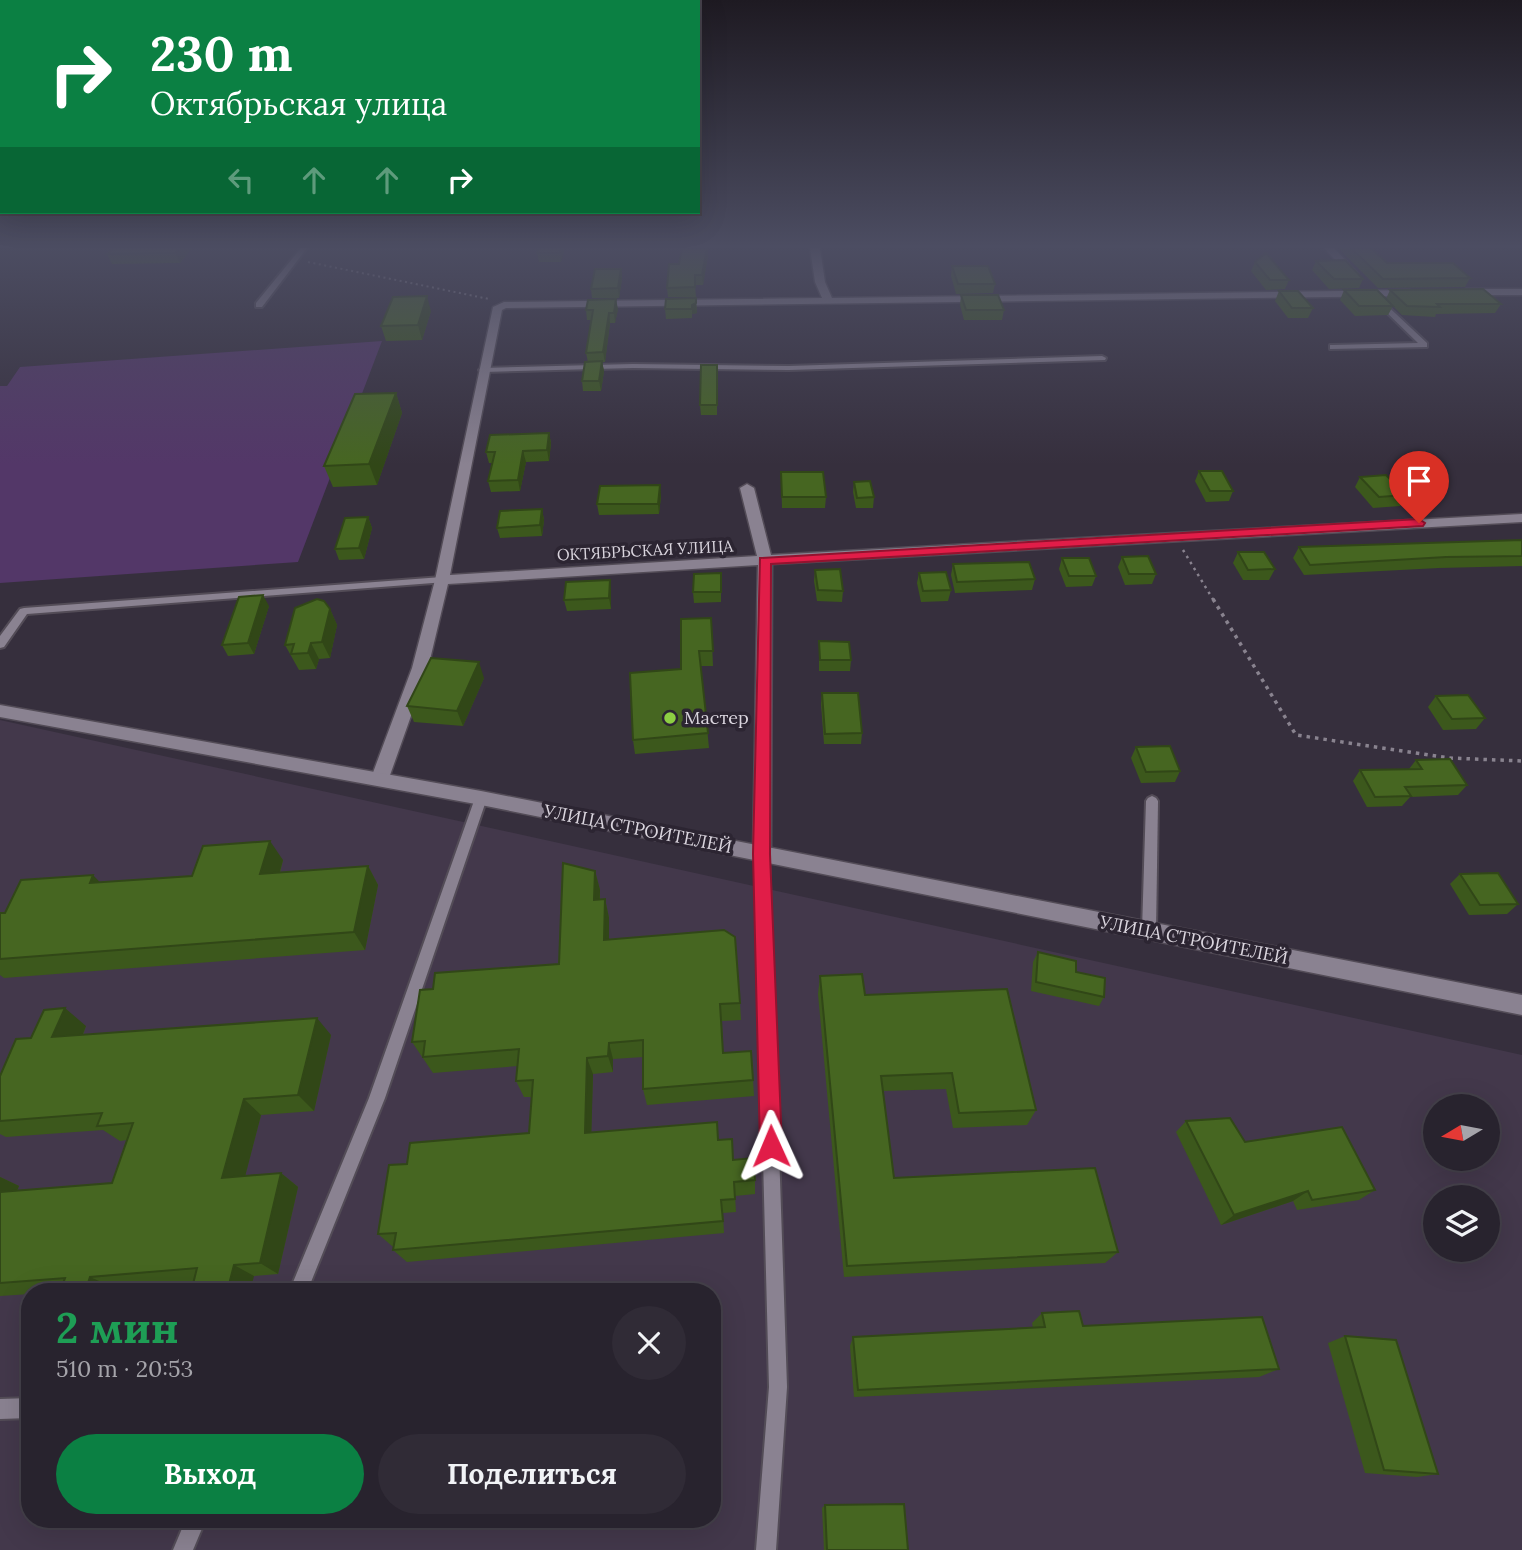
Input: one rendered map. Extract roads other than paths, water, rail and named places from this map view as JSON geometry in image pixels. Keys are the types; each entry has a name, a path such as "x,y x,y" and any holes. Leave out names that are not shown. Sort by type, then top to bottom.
{"street":[{"path":"380,778 420,668 442,580 494,320"},
{"path":"747,488 765,561 762,854"},
{"name":"ОКТЯБРЬСКАЯ УЛИЦА","path":"442,580 1522,518"},
{"name":"УЛИЦА СТРОИТЕЛЕЙ","path":"0,711 481,797 1522,1005"}],"lane":[{"path":"1333,347 1424,345 1400,320"},
{"path":"483,370 633,366 789,368 1102,358"},
{"path":"0,644 24,611 442,580"},
{"path":"302,1283 377,1098 481,797"},
{"path":"1149,931 1152,801"},
{"path":"762,854 778,1387 766,1550"},
{"path":"0,1409 21,1408"},
{"path":"183,1550 192,1528"}],"place":[{"name":"Мастер","path":"670,718"}]}
